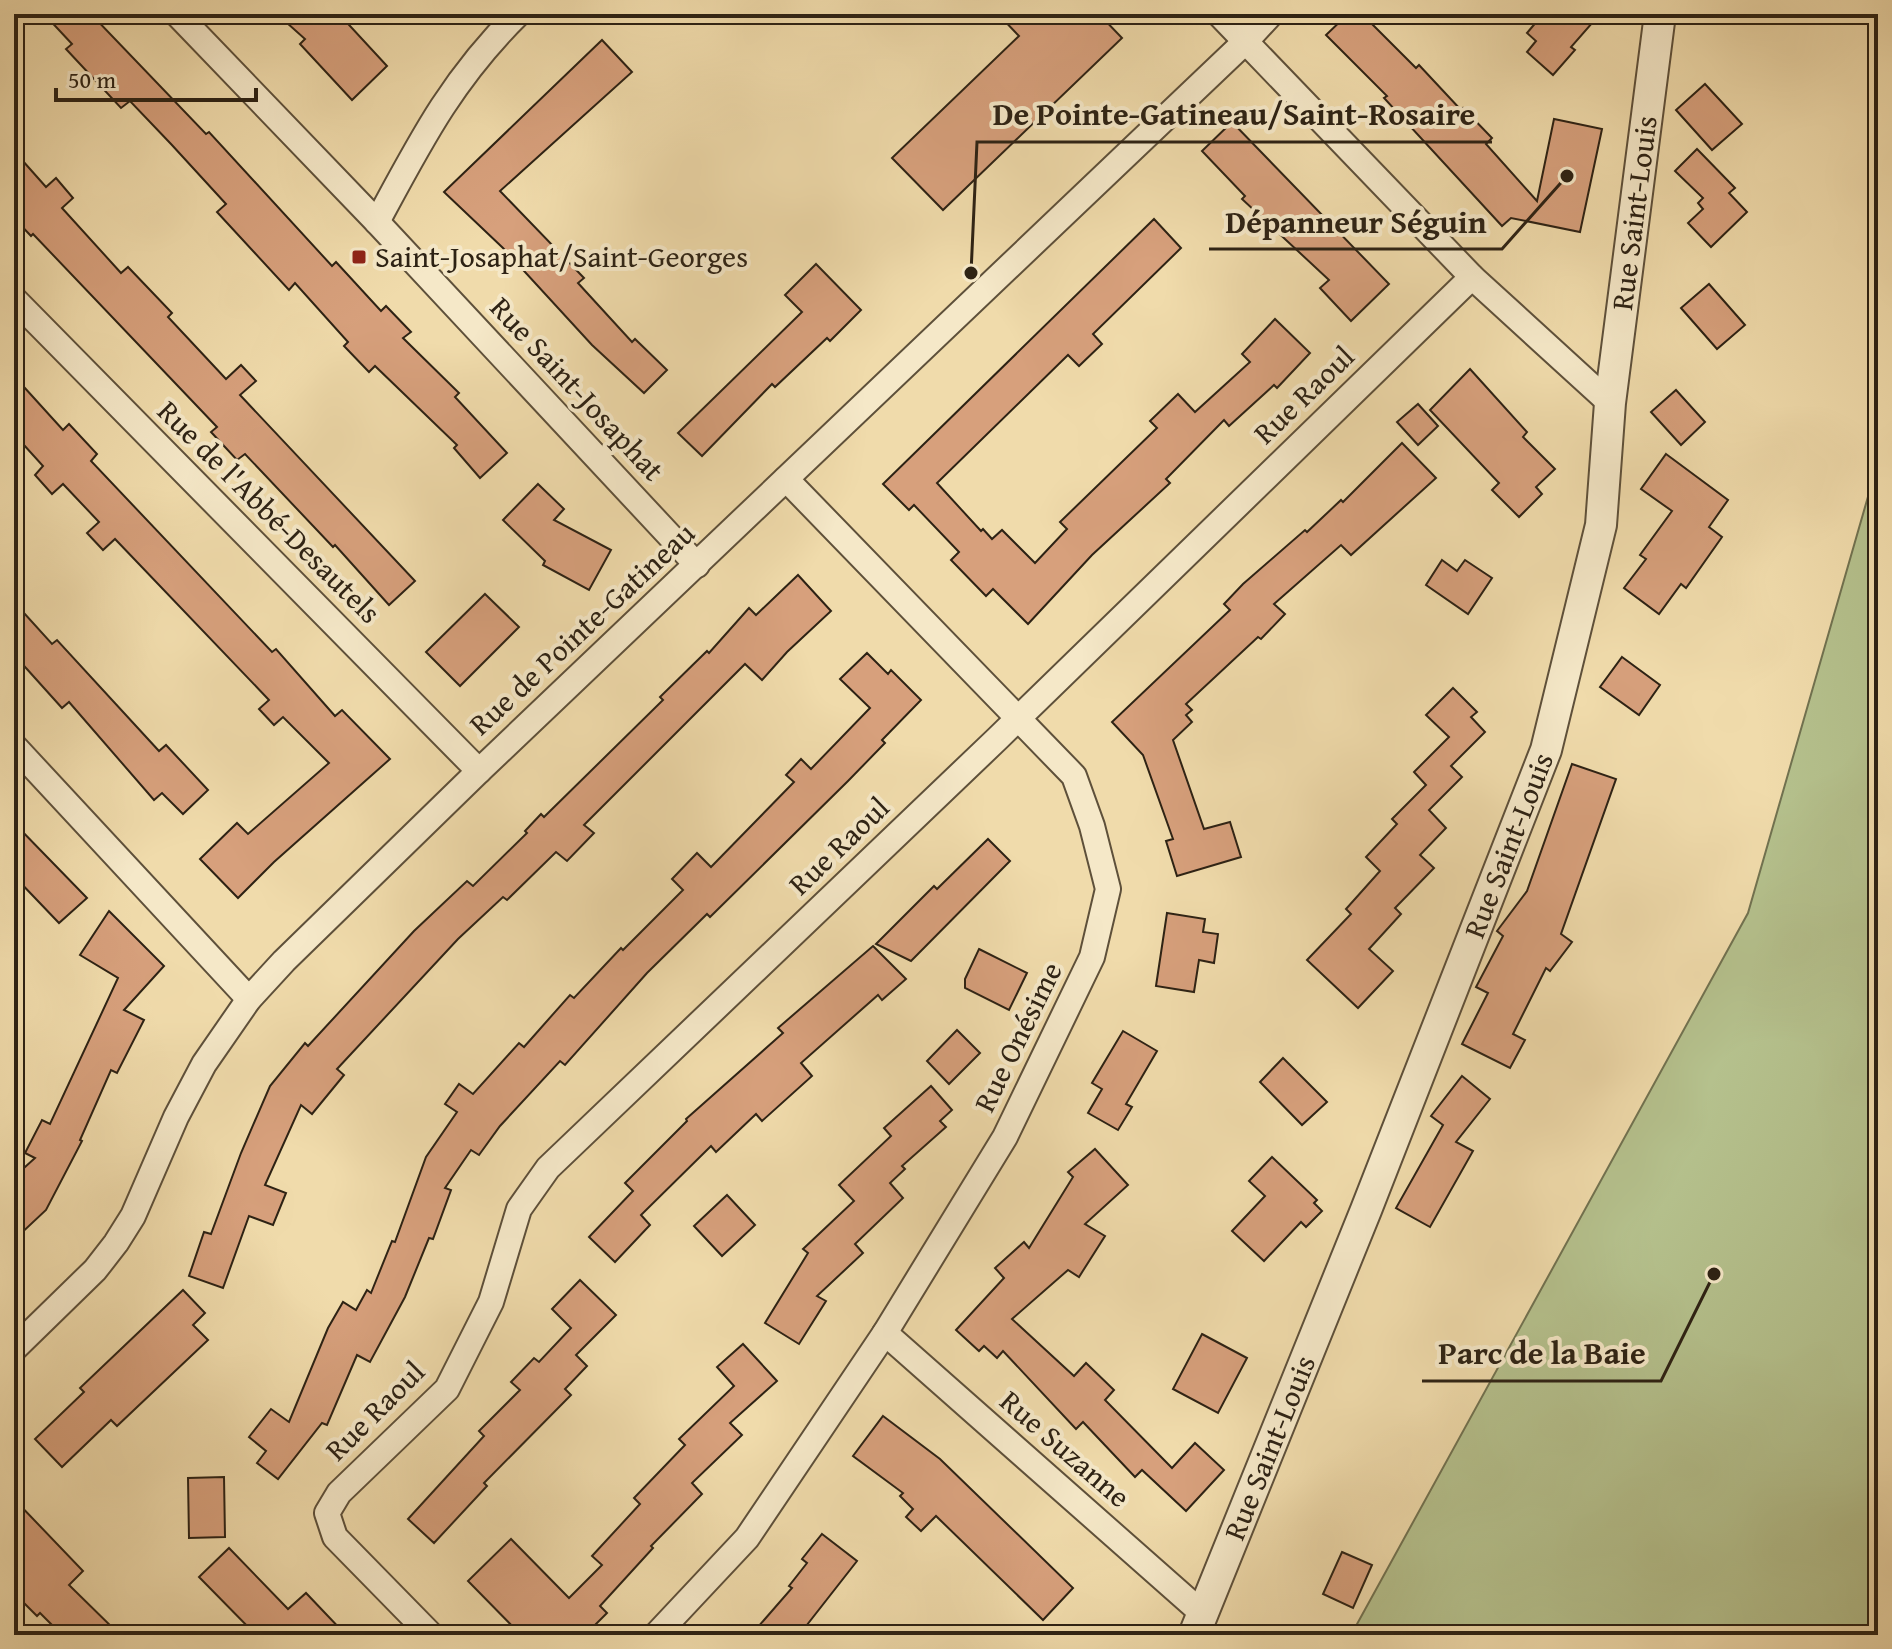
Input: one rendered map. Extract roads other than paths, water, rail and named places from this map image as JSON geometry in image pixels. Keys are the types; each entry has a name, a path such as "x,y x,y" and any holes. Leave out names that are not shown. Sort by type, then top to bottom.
{"street":[{"name":"Rue Saint-Josaphat","path":"177,14 377,222 697,565"},
{"path":"377,222 446,99 472,64 518,14"},
{"path":"1219,14 1472,277 1610,403"},
{"name":"Rue de Pointe-Gatineau","path":"14,1349 95,1270 116,1243 133,1216 190,1089 227,1028 284,961 1271,14"},
{"name":"Rue Saint-Louis","path":"1198,1624 1366,1210 1546,750 1601,525 1610,403 1660,14"},
{"name":"Rue Raoul","path":"431,1635 335,1537 327,1513 339,1493 447,1389 491,1302 519,1209 548,1168 1019,718 1472,277"},
{"name":"Rue de l'Abbé-Desautels","path":"14,299 479,771"},
{"name":"Rue Onésime","path":"656,1635 747,1538 885,1333 1005,1137 1092,957 1108,889 1092,826 1074,776 786,479"},
{"path":"14,746 249,999"},
{"name":"Rue Suzanne","path":"885,1333 1198,1624"}],"place":[{"name":"Dépanneur Séguin","path":"1567,176"},
{"name":"Saint-Josaphat/Saint-Georges","path":"359,257"},
{"name":"De Pointe-Gatineau/Saint-Rosaire","path":"971,273"},
{"name":"Parc de la Baie","path":"1714,1274"}]}
